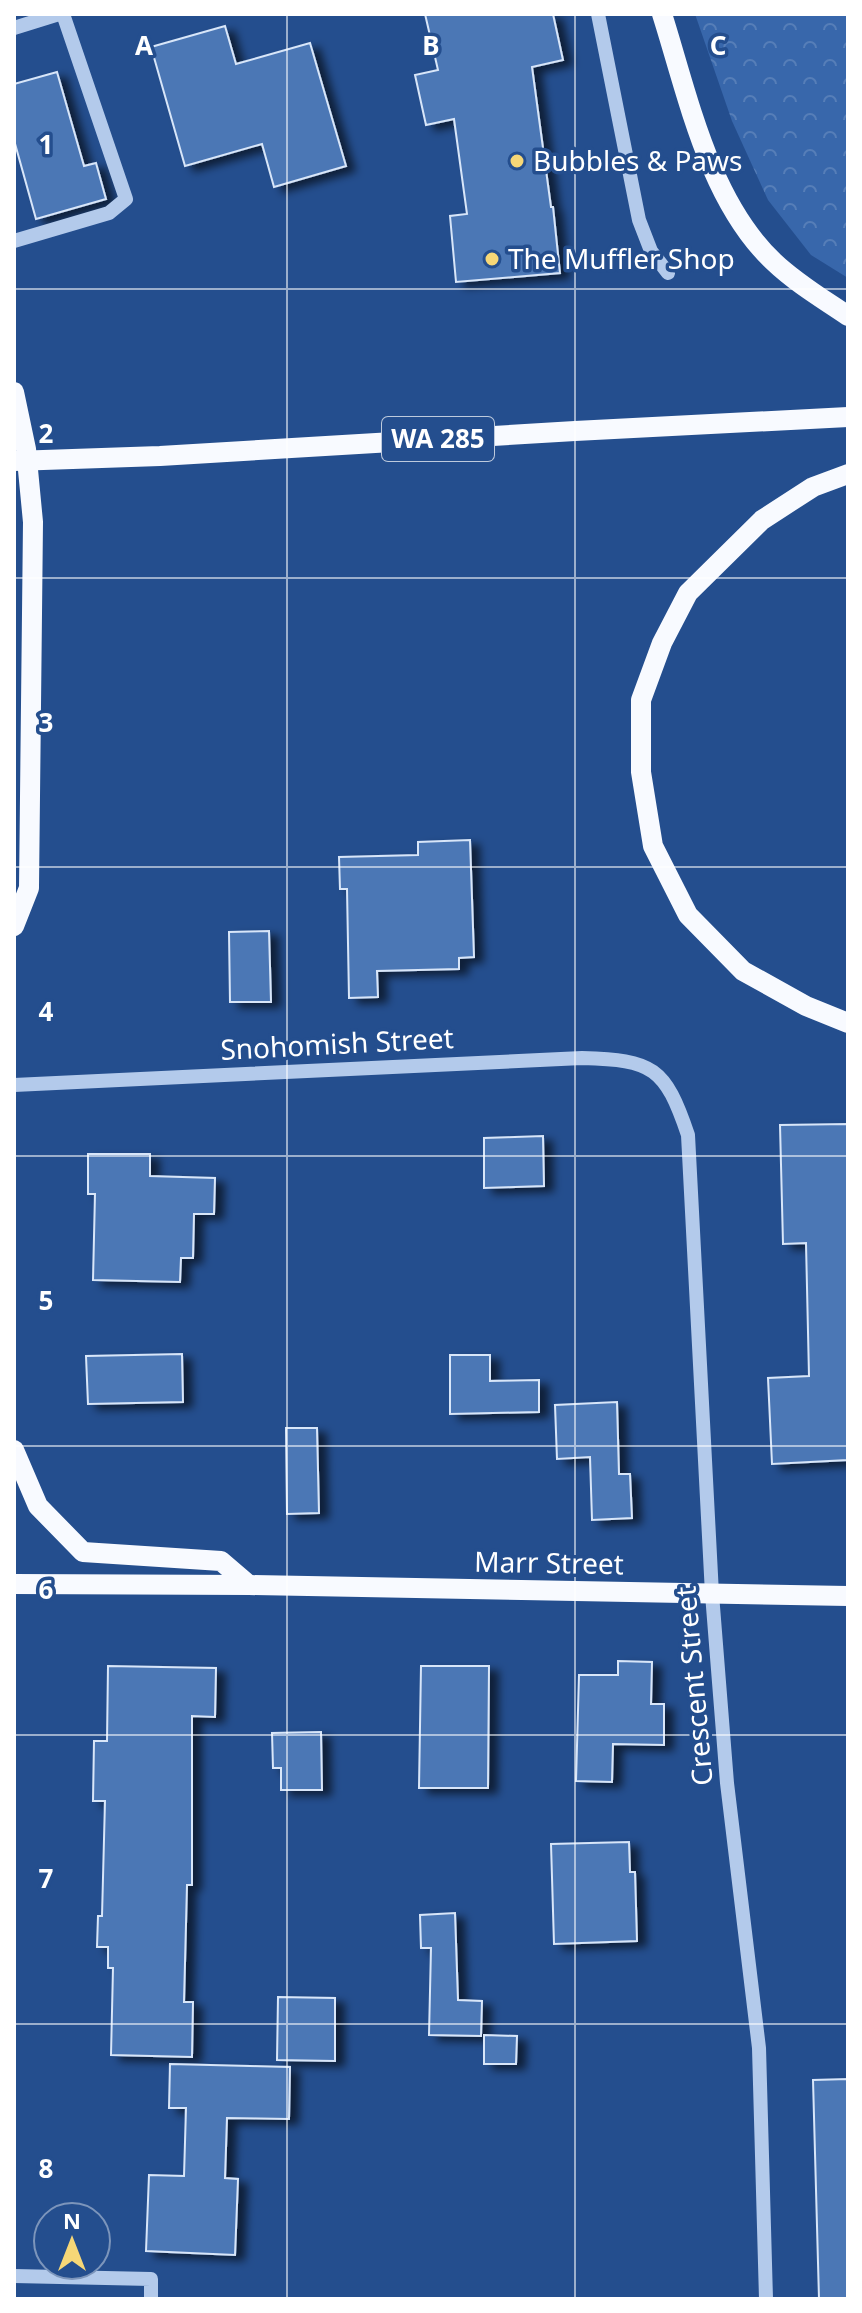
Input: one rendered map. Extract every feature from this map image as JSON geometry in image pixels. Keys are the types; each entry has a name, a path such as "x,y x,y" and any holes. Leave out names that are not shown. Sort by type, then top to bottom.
{"main road":[{"path":"662,14 717,180 737,218 773,261 809,291 848,316"},
{"path":"14,392 21,461 33,522 29,888 14,926"},
{"name":"WA 285","path":"21,461 848,417"},
{"path":"848,474 813,487 762,520 688,593 662,643 641,700 641,772 653,846 688,915 743,971 806,1006 848,1023"},
{"path":"14,1450 38,1506 83,1552 221,1561 249,1585"},
{"name":"Marr Street","path":"14,1584 848,1596"}],"street":[{"path":"14,28 61,14 126,199 109,213 14,241"},
{"path":"598,14 639,220 651,251 668,273"},
{"name":"Snohomish Street","path":"14,1085 582,1058 638,1063 659,1076"},
{"name":"Crescent Street","path":"659,1076 670,1089 688,1135 712,1594 727,1783 759,2048 766,2299"},
{"path":"14,2276 151,2279 151,2299"}],"green space":[{"path":"695,14 848,14 848,278 811,255 768,200 732,121"}],"building":[{"path":"425,14 553,14 563,60 532,67 560,273 456,282 450,216 467,214 454,119 426,125 415,75 438,70"},
{"path":"225,26 236,64 310,43 346,166 274,187 262,144 185,166 151,47"},
{"path":"57,72 84,166 96,163 106,199 36,219 14,140 14,84"},
{"path":"470,840 474,957 459,958 459,969 377,971 378,997 349,998 347,889 340,889 339,857 418,855 418,842"},
{"path":"269,931 271,1002 230,1002 229,932"},
{"path":"848,1124 848,1460 772,1464 768,1378 809,1376 806,1243 783,1244 780,1125"},
{"path":"543,1136 544,1186 484,1188 484,1138"},
{"path":"88,1154 150,1154 150,1176 215,1178 214,1214 194,1214 193,1258 181,1258 180,1282 93,1280 95,1194 88,1194"},
{"path":"182,1354 183,1402 88,1404 86,1356"},
{"path":"450,1355 490,1355 490,1381 539,1380 539,1412 450,1414"},
{"path":"617,1402 619,1474 630,1474 632,1518 592,1520 590,1457 557,1459 555,1405"},
{"path":"286,1428 317,1428 319,1513 287,1514"},
{"path":"618,1661 652,1662 651,1704 664,1704 664,1745 613,1744 612,1782 576,1781 579,1675 618,1675"},
{"path":"108,1666 216,1668 215,1717 192,1716 192,1885 187,1885 184,2002 193,2002 192,2057 111,2055 113,1968 108,1968 108,1947 97,1947 98,1916 102,1916 105,1801 93,1801 94,1741 107,1741"},
{"path":"421,1666 489,1666 488,1788 419,1788"},
{"path":"321,1732 322,1790 281,1790 281,1768 273,1768 272,1733"},
{"path":"629,1842 630,1872 635,1872 637,1941 554,1944 551,1844"},
{"path":"455,1913 458,2000 482,2001 481,2036 429,2035 431,1948 421,1948 420,1915"},
{"path":"278,1997 335,1998 335,2061 277,2060"},
{"path":"484,2035 517,2036 516,2064 484,2064"},
{"path":"170,2064 290,2067 289,2119 227,2118 225,2178 238,2179 235,2255 146,2251 149,2175 184,2176 186,2108 169,2108"},
{"path":"848,2079 848,2299 819,2299 813,2080"}],"place":[{"name":"Bubbles & Paws","path":"517,161"},
{"name":"The Muffler Shop","path":"492,259"}]}
